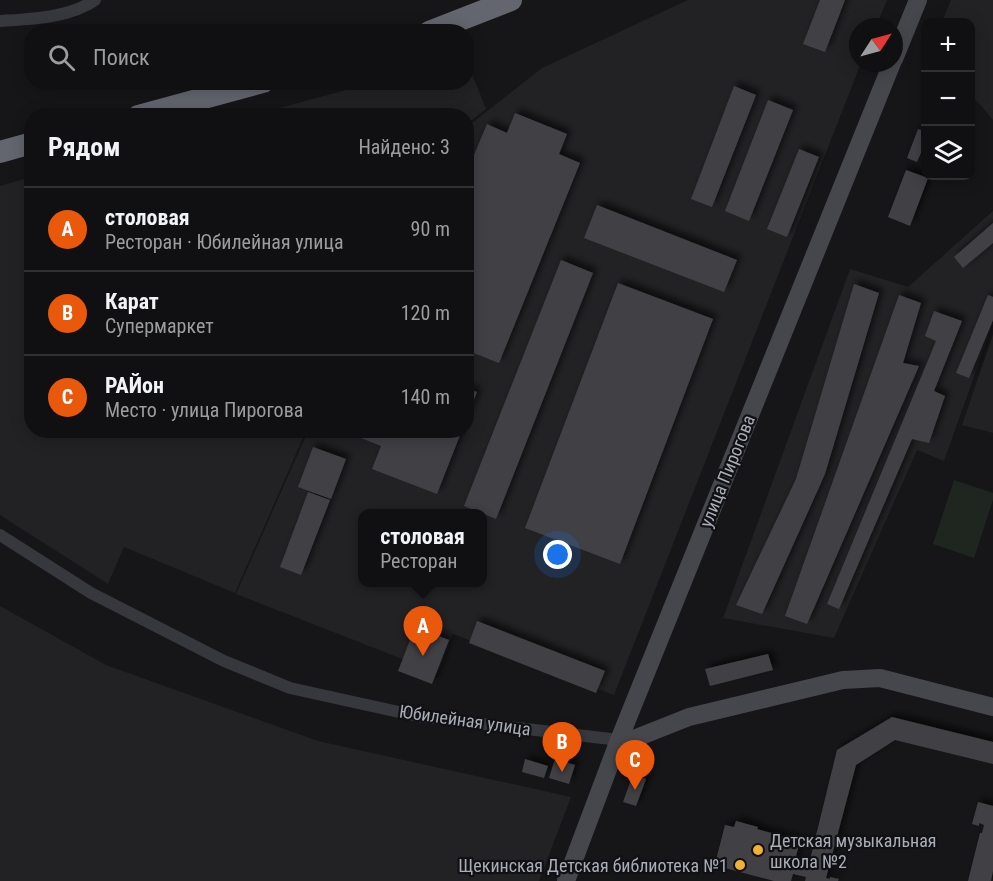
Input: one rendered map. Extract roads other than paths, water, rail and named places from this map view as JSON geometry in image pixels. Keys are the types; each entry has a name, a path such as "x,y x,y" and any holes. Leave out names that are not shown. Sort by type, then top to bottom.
{"highway":[{"path":"450,24 511,0"},
{"path":"167,108 234,90"},
{"path":"0,152 24,145"}],"street":[{"path":"0,21 36,19 74,10 95,0"},
{"name":"улица Пирогова","path":"903,37 918,0"},
{"name":"улица Пирогова","path":"566,881 619,740 889,72"},
{"name":"Юбилейная улица","path":"0,535 92,593 224,662 290,688 417,716 631,740 689,717 843,680 880,678 993,707"}],"place":[{"name":"столовая","path":"423,656"},
{"name":"Карат","path":"562,772"},
{"name":"РАЙон","path":"635,790"},
{"name":"Детская музыкальная школа №2","path":"758,850"},
{"name":"Щекинская Детская библиотека №1","path":"740,865"}]}
